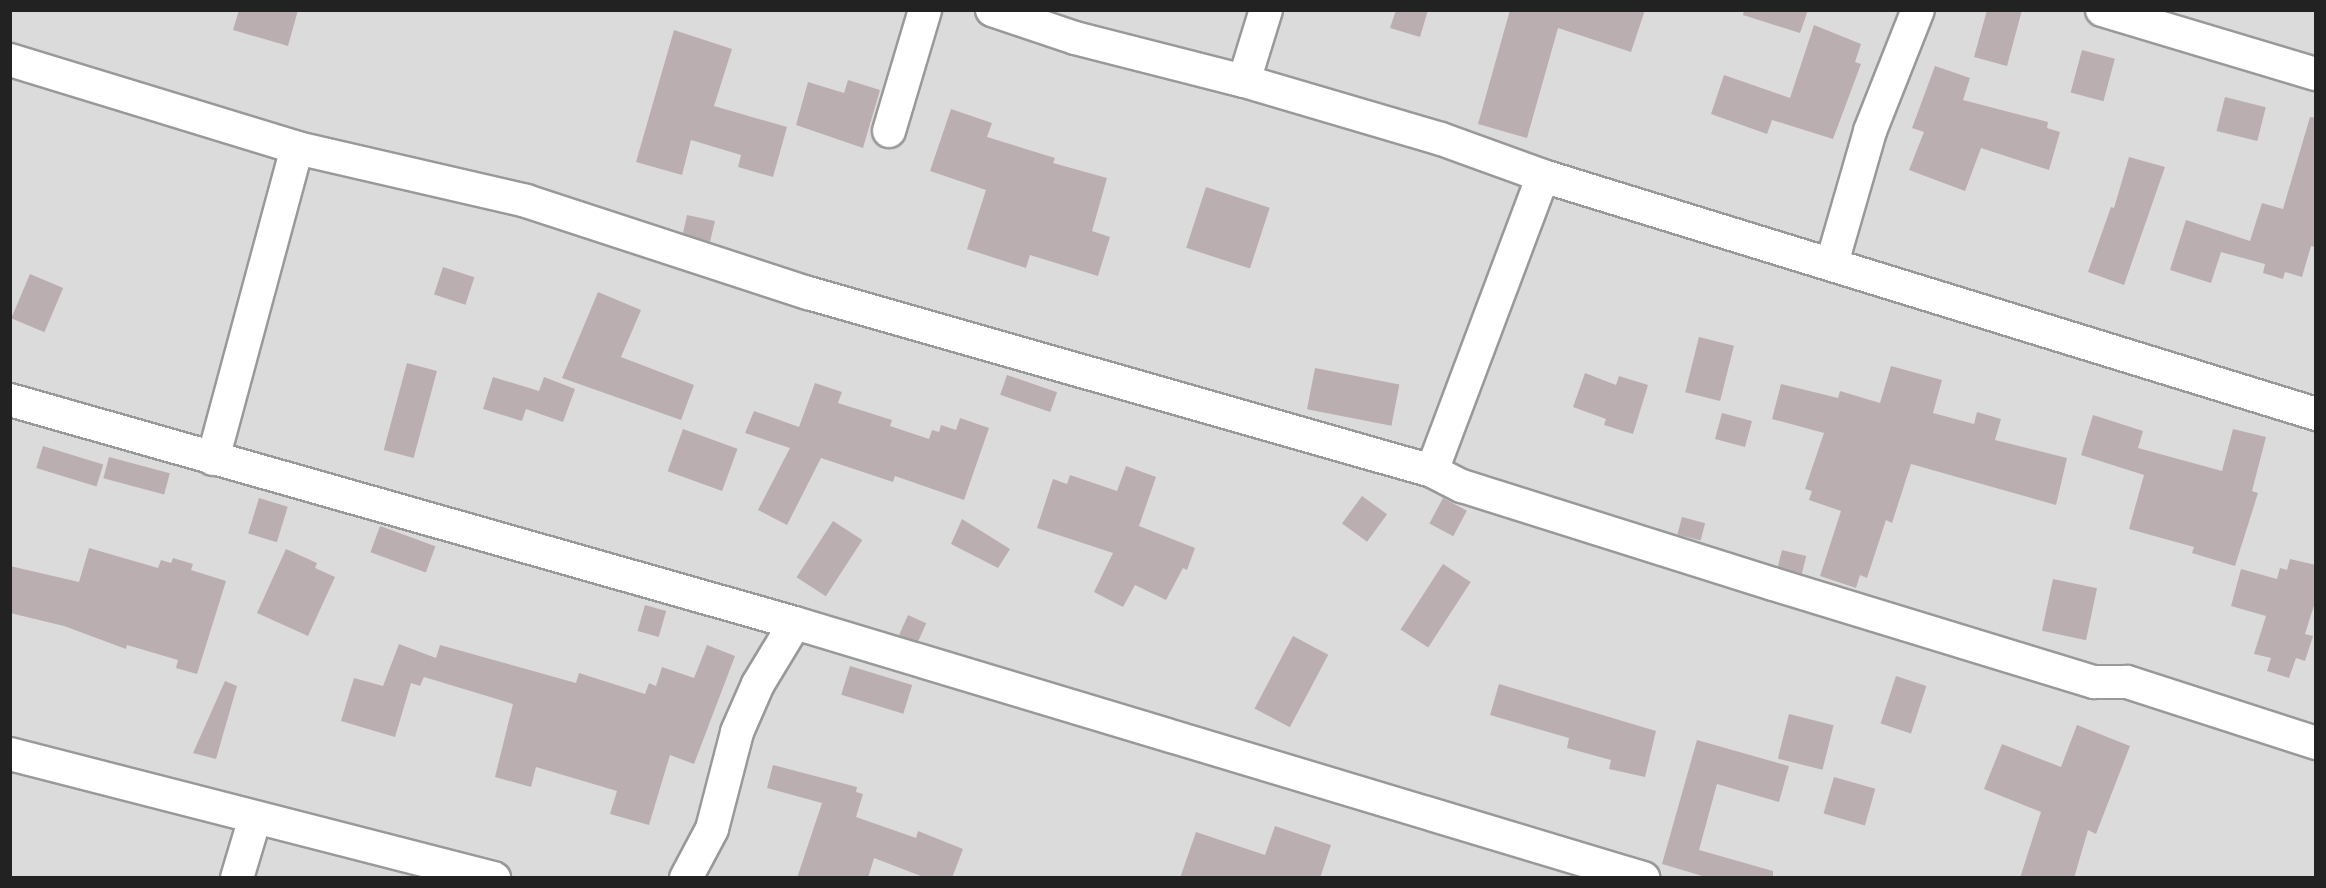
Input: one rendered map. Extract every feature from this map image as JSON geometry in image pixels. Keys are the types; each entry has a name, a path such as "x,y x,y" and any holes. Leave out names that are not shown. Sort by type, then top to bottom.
{"street":[{"path":"889,131 925,10"},
{"path":"992,10 1075,38 1244,81 1441,139 1543,176 1832,263 2316,414"},
{"path":"1244,81 1266,10"},
{"path":"1832,263 1870,131 1918,10"},
{"path":"2102,10 2316,74"},
{"path":"10,60 297,148 526,201 808,293 1432,471 1462,486 1785,588 2094,682 2127,682 2316,743"},
{"path":"213,459 297,148"},
{"path":"1432,471 1543,176"},
{"path":"10,400 795,623 1625,875"},
{"path":"686,878 712,829 736,732 758,684 795,623"},
{"path":"10,754 494,878"},
{"path":"237,878 255,818"}],"shaded area":[{"path":"11,11 2315,11 2315,877 11,877"}],"building":[{"path":"239,10 298,10 288,46 233,30"},
{"path":"1396,10 1428,10 1420,37 1390,28"},
{"path":"1510,10 1645,10 1631,52 1558,28 1527,138 1478,124"},
{"path":"1744,10 1808,10 1800,33 1743,15"},
{"path":"1987,10 2022,10 2007,66 1974,57"},
{"path":"1814,25 1861,44 1855,62 1861,64 1833,139 1772,120 1767,134 1711,114 1724,75 1790,98"},
{"path":"674,30 732,49 714,106 787,127 773,177 738,167 741,155 691,140 682,175 636,162"},
{"path":"2082,50 2115,59 2103,101 2071,93"},
{"path":"1935,66 1970,78 1963,100 2048,122 2047,128 2060,132 2049,170 1981,148 1965,191 1909,170 1924,132 1912,128"},
{"path":"848,80 880,90 863,148 796,125 808,82 844,93"},
{"path":"2225,97 2266,107 2257,141 2217,131"},
{"path":"951,109 992,123 987,137 1055,158 1053,163 1107,178 1092,231 1110,237 1098,276 1030,255 1026,268 967,249 986,190 930,171"},
{"path":"2310,117 2316,118 2316,247 2311,246 2302,277 2285,272 2283,279 2263,273 2265,264 2221,252 2211,283 2170,270 2186,220 2250,241 2262,203 2283,209"},
{"path":"2129,157 2165,167 2124,285 2088,272 2111,207 2114,208"},
{"path":"1206,187 1270,208 1250,269 1186,248"},
{"path":"687,215 715,221 710,242 683,233"},
{"path":"443,267 474,277 465,305 434,295"},
{"path":"30,274 63,288 44,332 11,318"},
{"path":"598,292 641,310 621,357 694,385 681,420 562,378"},
{"path":"1699,337 1734,346 1720,401 1685,392"},
{"path":"407,363 437,371 414,458 384,450"},
{"path":"1891,366 1942,380 1933,413 1974,424 1977,412 2001,419 1995,440 2067,458 2056,505 1911,464 1892,523 1886,520 1867,578 1860,575 1856,588 1820,576 1841,511 1809,500 1812,491 1805,489 1824,433 1772,419 1781,384 1838,398 1840,391 1880,403"},
{"path":"1315,368 1399,384 1391,426 1307,409"},
{"path":"1585,373 1616,385 1619,376 1648,385 1633,434 1604,425 1606,419 1573,407"},
{"path":"1007,375 1057,392 1050,412 1000,395"},
{"path":"493,377 539,391 544,377 575,389 563,422 526,409 522,421 483,409"},
{"path":"815,383 842,392 838,403 892,420 890,426 929,439 932,430 939,432 941,425 956,430 960,418 989,428 964,500 895,476 893,482 821,458 787,525 758,510 790,448 745,433 754,411 799,427"},
{"path":"1722,413 1752,421 1745,447 1715,439"},
{"path":"2093,415 2143,431 2138,448 2222,471 2233,429 2266,437 2252,491 2258,493 2235,566 2192,553 2194,547 2129,529 2144,475 2081,455"},
{"path":"683,429 738,449 722,491 668,471"},
{"path":"43,446 103,464 97,486 36,468"},
{"path":"109,457 170,473 164,495 103,478"},
{"path":"1126,466 1156,477 1139,526 1195,548 1187,570 1183,568 1166,600 1135,585 1123,607 1094,592 1113,553 1037,528 1053,479 1067,484 1070,475 1117,491"},
{"path":"1362,496 1387,514 1367,542 1342,524"},
{"path":"259,498 288,507 277,542 248,533"},
{"path":"1443,498 1467,511 1453,536 1429,524"},
{"path":"1682,517 1705,523 1701,541 1677,534"},
{"path":"962,519 1010,549 998,568 951,544"},
{"path":"833,521 862,540 826,596 797,577"},
{"path":"380,526 435,546 426,572 370,552"},
{"path":"89,548 158,568 161,560 171,563 173,558 193,564 191,570 226,581 197,674 176,668 178,660 127,645 126,649 64,626 10,613 10,566 79,582"},
{"path":"286,549 317,563 315,568 335,577 308,636 257,613"},
{"path":"1782,550 1806,556 1802,574 1778,567"},
{"path":"2290,559 2316,565 2316,599 2305,634 2313,636 2305,661 2296,658 2289,678 2267,671 2271,658 2254,654 2266,616 2231,606 2241,569 2277,579 2280,568 2287,570"},
{"path":"1443,564 1471,582 1428,647 1401,629"},
{"path":"2053,579 2097,588 2086,640 2042,631"},
{"path":"645,605 666,611 659,637 638,631"},
{"path":"908,615 926,623 917,643 899,635"},
{"path":"1293,636 1328,655 1290,727 1255,708"},
{"path":"399,644 436,658 440,645 576,683 579,673 645,694 649,683 656,686 662,667 694,678 707,645 735,656 694,764 670,755 649,825 610,814 617,791 536,767 531,787 495,777 513,704 424,677 420,686 411,683 395,737 341,721 354,678 383,686"},
{"path":"850,666 912,685 903,714 841,695"},
{"path":"1896,676 1926,686 1911,733 1881,724"},
{"path":"225,681 237,686 216,759 193,753"},
{"path":"1499,684 1656,731 1645,777 1609,769 1611,760 1567,748 1569,738 1490,715"},
{"path":"1789,714 1834,725 1823,770 1778,759"},
{"path":"2077,725 2130,746 2096,834 2088,830 2074,878 2020,878 2041,812 1984,789 2002,744 2061,767"},
{"path":"1697,740 1789,766 1779,802 1717,784 1699,850 1773,871 1773,878 1709,878 1662,864"},
{"path":"773,765 857,787 856,792 863,794 856,817 916,838 918,831 963,849 952,878 926,878 874,858 868,878 797,878 822,803 767,788"},
{"path":"1834,777 1875,789 1865,825 1824,814"},
{"path":"1275,826 1331,845 1320,878 1180,878 1196,832 1265,855"}]}
